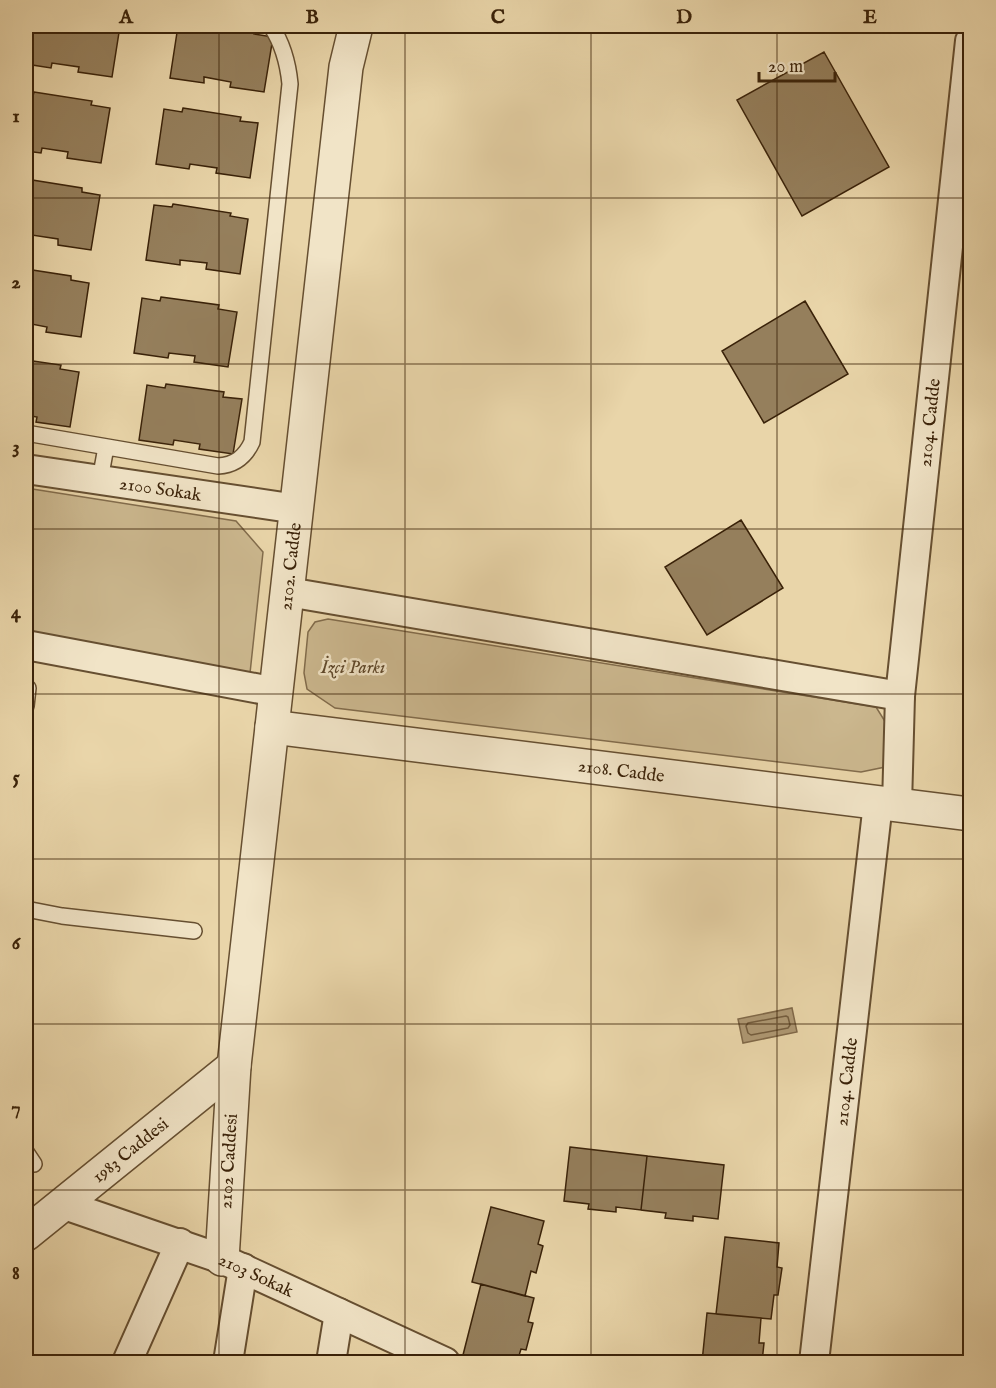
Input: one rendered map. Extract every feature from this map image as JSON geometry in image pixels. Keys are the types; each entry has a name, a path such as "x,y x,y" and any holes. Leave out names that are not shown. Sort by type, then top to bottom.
{"street":[{"name":"2102. Cadde","path":"342,26 346,67"},
{"name":"2102. Cadde","path":"234,1066 346,67 356,26"},
{"name":"2104. Cadde","path":"814,1362 959,260 970,41"},
{"name":"2100 Sokak","path":"26,469 297,509"},
{"path":"288,592 900,696"},
{"path":"26,645 276,692"},
{"name":"2108. Cadde","path":"272,727 970,814"},
{"name":"1983 Caddesi","path":"26,1234 234,1066"},
{"name":"2102 Caddesi","path":"233,1263 234,1066"},
{"name":"2103 Sokak","path":"62,1204 233,1263 432,1360"},
{"path":"127,1362 180,1243"},
{"path":"228,1362 233,1263"},
{"path":"331,1362 339,1313"}],"lane":[{"path":"26,433 218,466 236,462 248,450 252,442 290,84 284,52 271,26"},
{"path":"100,480 106,447"},
{"path":"26,706 28,688"},
{"path":"26,909 62,916 194,931"}],"green space":[{"path":"26,488 236,521 263,552 250,673 26,632"},
{"name":"İzci Parkı","path":"328,619 876,707 891,731 885,767 861,772 335,708 307,689 304,673 308,632 315,622"}],"water":[{"path":"792,1008 797,1032 743,1043 738,1019"}],"building":[{"path":"26,26 120,26 112,77 78,72 79,67 52,63 51,68 26,64"},
{"path":"178,26 222,26 255,30 254,34 273,37 264,92 230,87 231,82 204,77 204,83 170,78"},
{"path":"824,52 889,167 802,216 737,100"},
{"path":"34,92 92,101 91,105 110,108 101,163 67,158 68,152 42,148 41,153 26,151 26,95 33,96"},
{"path":"183,108 241,117 240,121 258,123 250,178 216,173 217,168 190,164 189,169 156,164 164,109 182,112"},
{"path":"26,179 82,188 82,192 100,195 91,250 58,245 58,239 32,235 31,240 26,240"},
{"path":"173,204 231,213 230,216 248,219 240,274 206,269 207,263 180,260 180,265 146,260 154,205 172,207"},
{"path":"26,269 71,276 71,280 89,283 81,337 46,332 47,327 26,323"},
{"path":"161,297 219,305 218,309 237,312 228,367 194,362 195,356 169,353 168,358 134,353 142,298 160,301"},
{"path":"805,301 848,374 764,423 722,351"},
{"path":"26,360 61,365 60,369 79,372 70,427 36,422 37,417 26,415"},
{"path":"166,384 224,392 223,397 242,399 233,454 199,449 200,444 174,440 173,445 139,440 147,385 165,388"},
{"path":"741,520 783,588 707,635 665,567"},
{"path":"570,1147 647,1156 641,1210 616,1207 616,1212 588,1209 589,1204 564,1201"},
{"path":"647,1156 724,1165 718,1219 693,1216 693,1221 665,1218 666,1213 641,1210"},
{"path":"491,1207 544,1221 538,1244 543,1246 536,1273 531,1271 525,1296 472,1282"},
{"path":"725,1237 779,1243 777,1267 782,1268 778,1295 774,1295 771,1319 716,1314"},
{"path":"481,1284 534,1298 528,1322 533,1323 526,1350 521,1349 517,1362 476,1362 462,1359"},
{"path":"707,1313 761,1318 759,1343 764,1343 762,1362 702,1362"}]}
